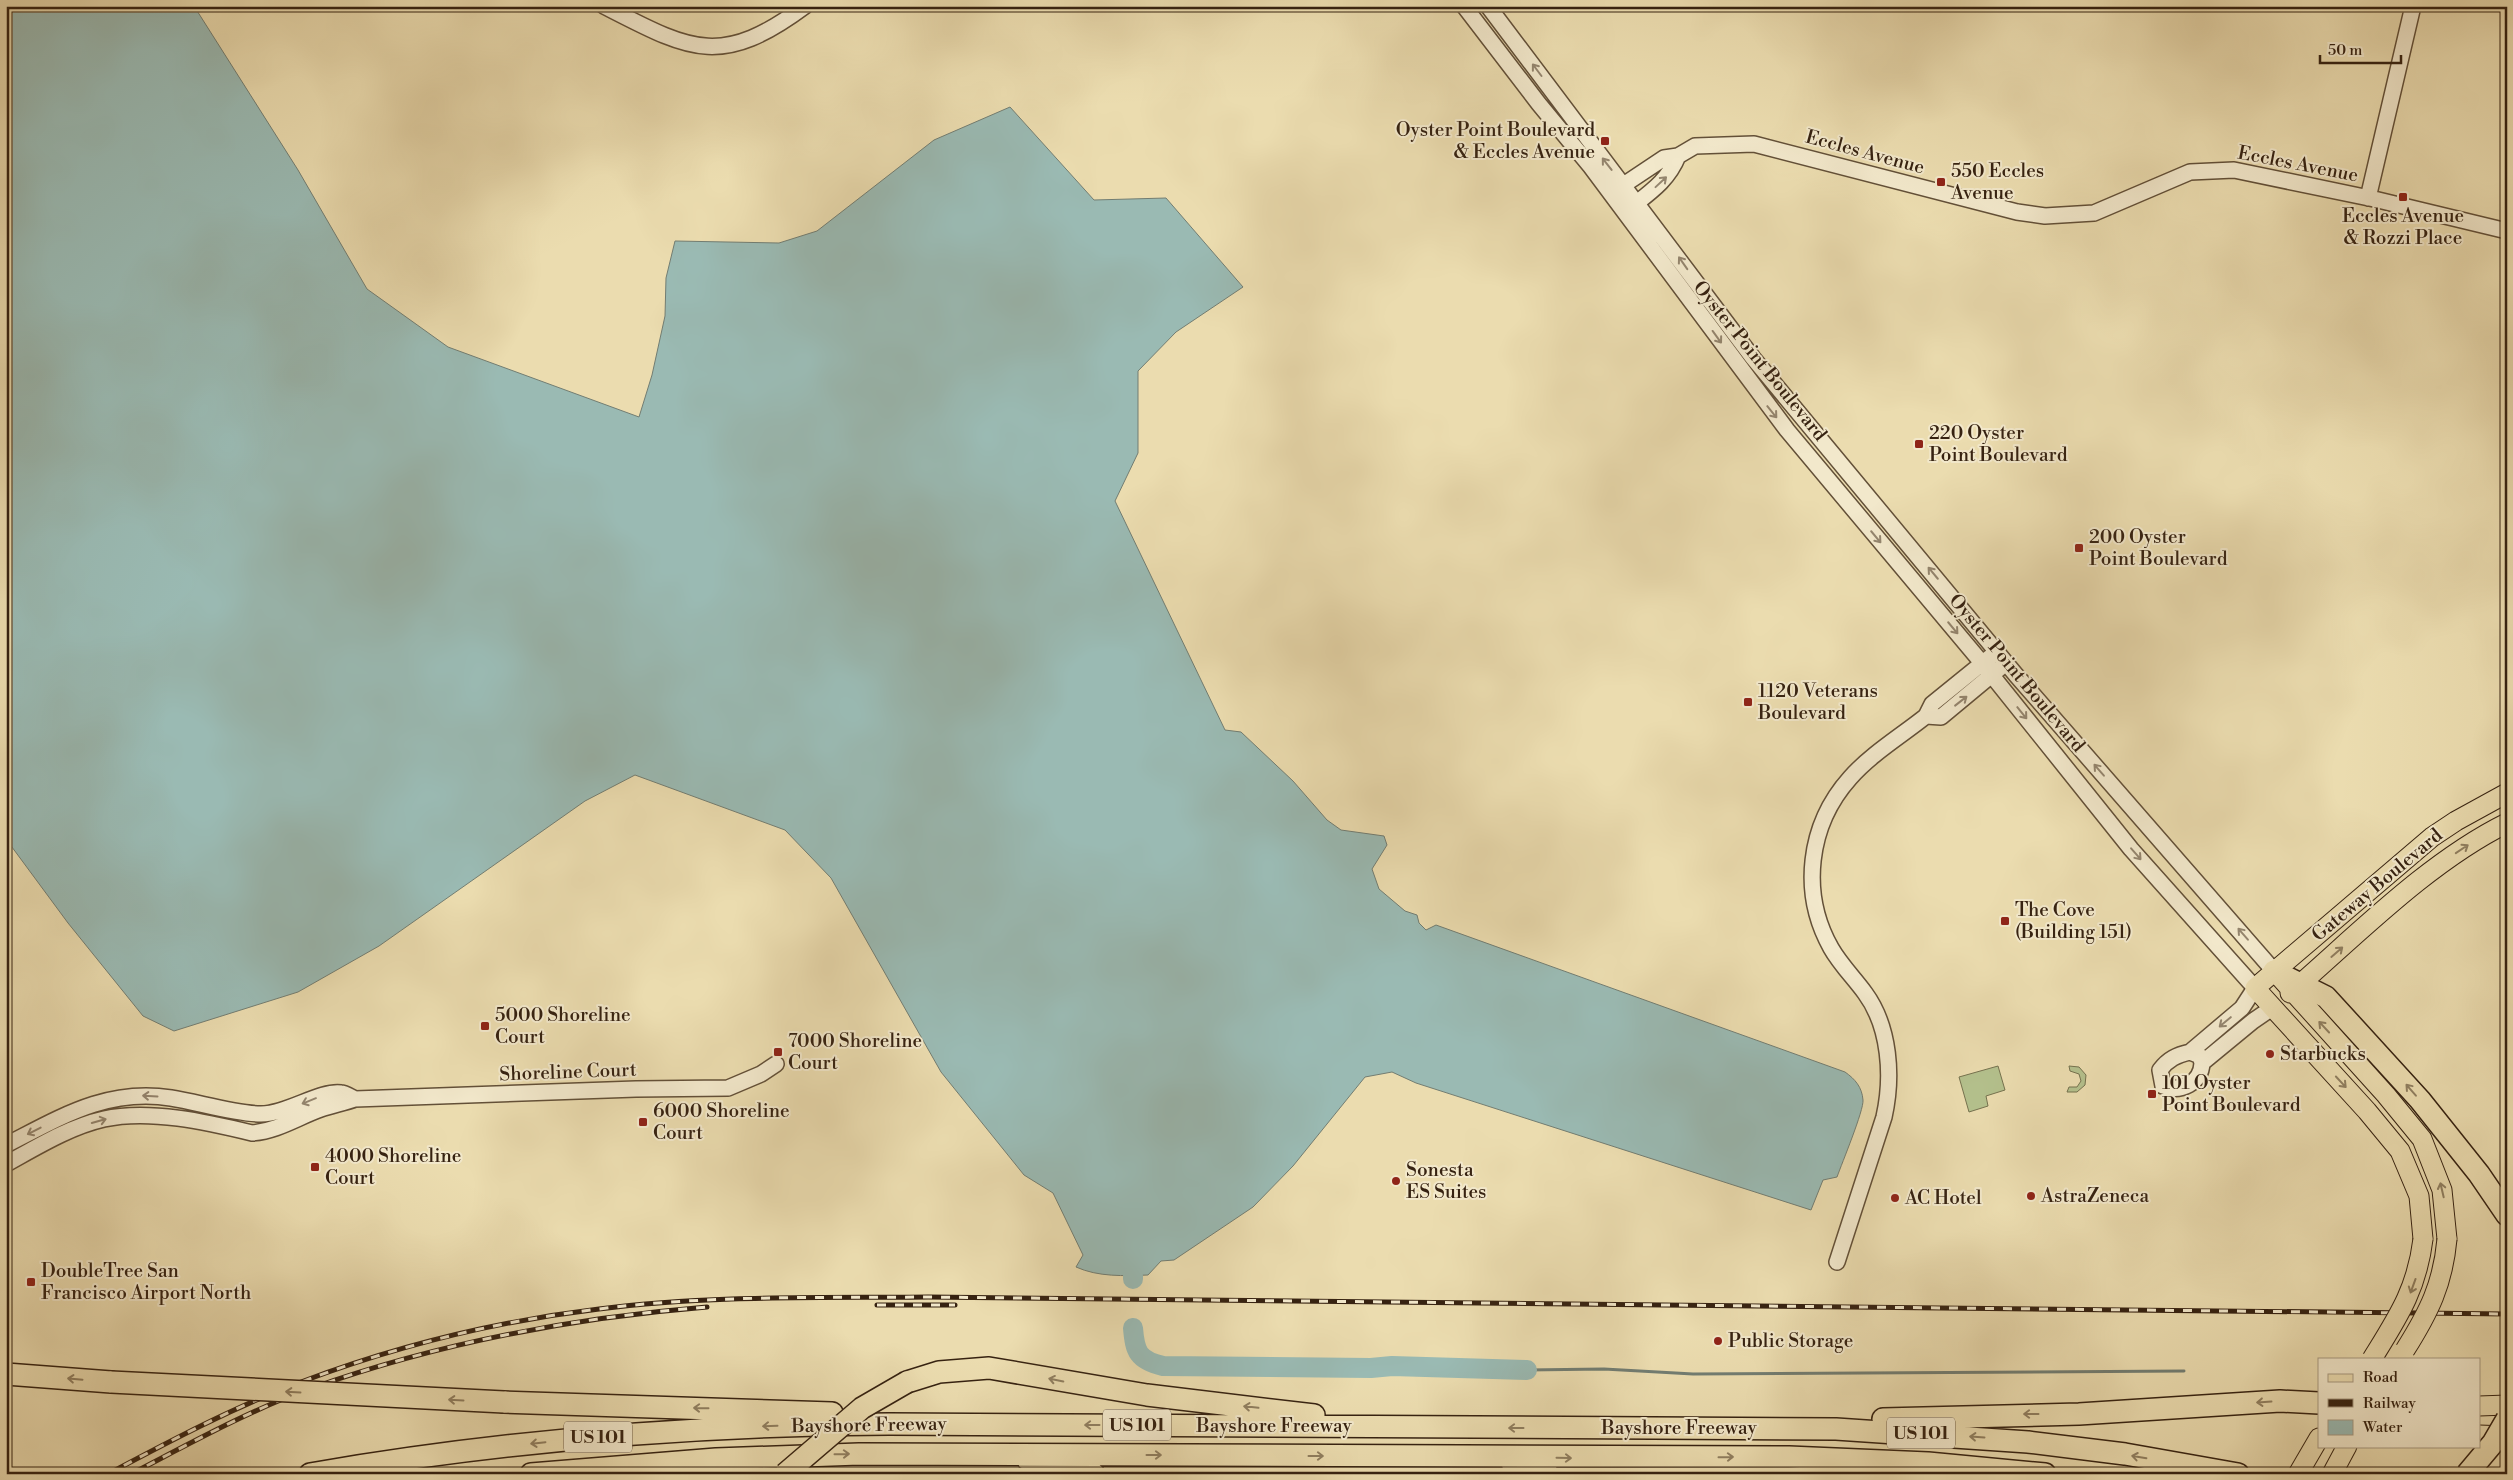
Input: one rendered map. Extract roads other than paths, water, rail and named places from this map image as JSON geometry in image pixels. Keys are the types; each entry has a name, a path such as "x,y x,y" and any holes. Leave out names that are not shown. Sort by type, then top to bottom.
{"highway":[{"path":"2274,971 2296,988 2326,997 2395,1072 2465,1154 2505,1213"},
{"path":"785,1474 862,1408 907,1382 955,1370 1006,1369 1115,1390 1274,1410 1386,1427"},
{"path":"6,1374 111,1382 504,1402 804,1410 844,1414 889,1424"},
{"path":"1600,1428 1985,1415 2079,1414 2280,1401 2318,1402"},
{"path":"2468,1474 2493,1443 2507,1419"},
{"name":"Bayshore Freeway","path":"310,1474 454,1453 595,1438 747,1427 889,1424 1798,1428 1930,1434 2076,1448 2238,1474"},
{"name":"Bayshore Freeway","path":"531,1474 764,1456 868,1454 1835,1458 1980,1467 2045,1474"},
{"path":"1018,1454 1055,1470 1094,1474"},
{"path":"1498,1457 1538,1473 1548,1474"}],"main road":[{"name":"Gateway Boulevard","path":"2254,988 2432,837 2456,821 2507,793"},
{"name":"Gateway Boulevard","path":"2272,1008 2434,870 2461,849 2507,823"},
{"name":"Oyster Point Boulevard","path":"2254,988 2367,1111 2400,1152 2419,1196 2423,1239 2421,1258 2411,1291 2373,1358"},
{"path":"2296,988 2422,1139 2442,1190 2447,1239 2445,1262 2434,1300 2404,1356"},
{"path":"2480,1406 2507,1405"},
{"path":"2480,1435 2507,1436"},
{"path":"2298,1474 2316,1444"},
{"path":"2332,1474 2344,1451"}],"street":[{"path":"604,6 655,32 683,43 706,47 746,42 768,32 805,6"},
{"name":"Oyster Point Boulevard","path":"1464,6 1617,189 1753,358 2002,656 2274,971"},
{"name":"Oyster Point Boulevard","path":"1488,6 1617,189"},
{"path":"2368,198 2413,6"},
{"name":"Eccles Avenue","path":"1617,189 1664,158 1678,156 1695,146 1754,144 1999,207 2045,216 2094,213 2190,172 2234,170 2368,198 2507,232"},
{"path":"1631,207 1662,182 1672,171 1678,156"},
{"name":"Oyster Point Boulevard","path":"1631,207 1762,399 1987,669 2132,850 2254,988"},
{"path":"1837,1262 1884,1117 1887,1096 1886,1046 1873,1006 1831,948 1819,923 1811,878 1815,846 1827,812 1850,778 1926,716 1932,704 1987,669 2002,656"},
{"path":"2190,1052 2200,1056 2202,1062 2198,1076 2191,1084 2172,1090 2163,1086 2160,1070 2165,1063 2180,1054 2190,1052 2242,1008 2254,988"},
{"path":"2202,1062 2272,1008"},
{"name":"Shoreline Court","path":"6,1164 71,1130 104,1119 133,1115 159,1116 252,1133 284,1126 322,1109 355,1099 636,1089 728,1088 744,1083 776,1064"},
{"name":"Shoreline Court","path":"6,1145 72,1113 124,1096 170,1098 259,1114 279,1112 316,1098 342,1092 355,1099"}],"water":[{"path":"6,6 194,6 298,170 367,289 448,347 639,417 652,375 665,316 666,278 675,241 779,243 817,231 934,140 1010,107 1094,200 1166,198 1243,287 1176,332 1138,371 1138,453 1115,501 1225,730 1241,732 1293,781 1327,820 1341,830 1384,836 1387,845 1372,869 1379,889 1405,911 1417,915 1419,923 1426,930 1436,925 1845,1072 1857,1084 1863,1100 1857,1125 1837,1177 1823,1180 1811,1210 1416,1083 1392,1072 1365,1077 1293,1166 1253,1207 1174,1260 1161,1261 1148,1275 1111,1275 1084,1270 1076,1267 1083,1255 1053,1193 1024,1175 941,1072 831,878 785,830 635,775 585,801 379,946 298,992 174,1031 143,1016 68,923 6,839"}],"waterway":[{"path":"1133,1328 1139,1354 1148,1361 1163,1366 1371,1368 1392,1366 1527,1370"},
{"path":"1527,1370 1604,1369 1693,1374 2184,1371"}],"railway":[{"path":"108,1474 251,1402 373,1357 448,1336 523,1320 599,1309 681,1301 763,1298 928,1297 2507,1314"},
{"path":"877,1305 955,1305"},
{"path":"131,1474 264,1407 309,1389 406,1358 505,1335 555,1326 606,1318 707,1307"}],"place":[{"name":"Oyster Point Boulevard & Eccles Avenue","path":"1605,141"},
{"name":"550 Eccles Avenue","path":"1941,182"},
{"name":"Eccles Avenue & Rozzi Place","path":"2403,197"},
{"name":"220 Oyster Point Boulevard","path":"1919,444"},
{"name":"200 Oyster Point Boulevard","path":"2079,548"},
{"name":"1120 Veterans Boulevard","path":"1748,702"},
{"name":"The Cove (Building 151)","path":"2005,921"},
{"name":"5000 Shoreline Court","path":"485,1026"},
{"name":"7000 Shoreline Court","path":"778,1052"},
{"name":"Starbucks","path":"2270,1054"},
{"name":"101 Oyster Point Boulevard","path":"2152,1094"},
{"name":"6000 Shoreline Court","path":"643,1122"},
{"name":"4000 Shoreline Court","path":"315,1167"},
{"name":"Sonesta ES Suites","path":"1396,1181"},
{"name":"AstraZeneca","path":"2031,1196"},
{"name":"AC Hotel","path":"1895,1198"},
{"name":"DoubleTree San Francisco Airport North","path":"31,1282"},
{"name":"Public Storage","path":"1718,1341"}]}
